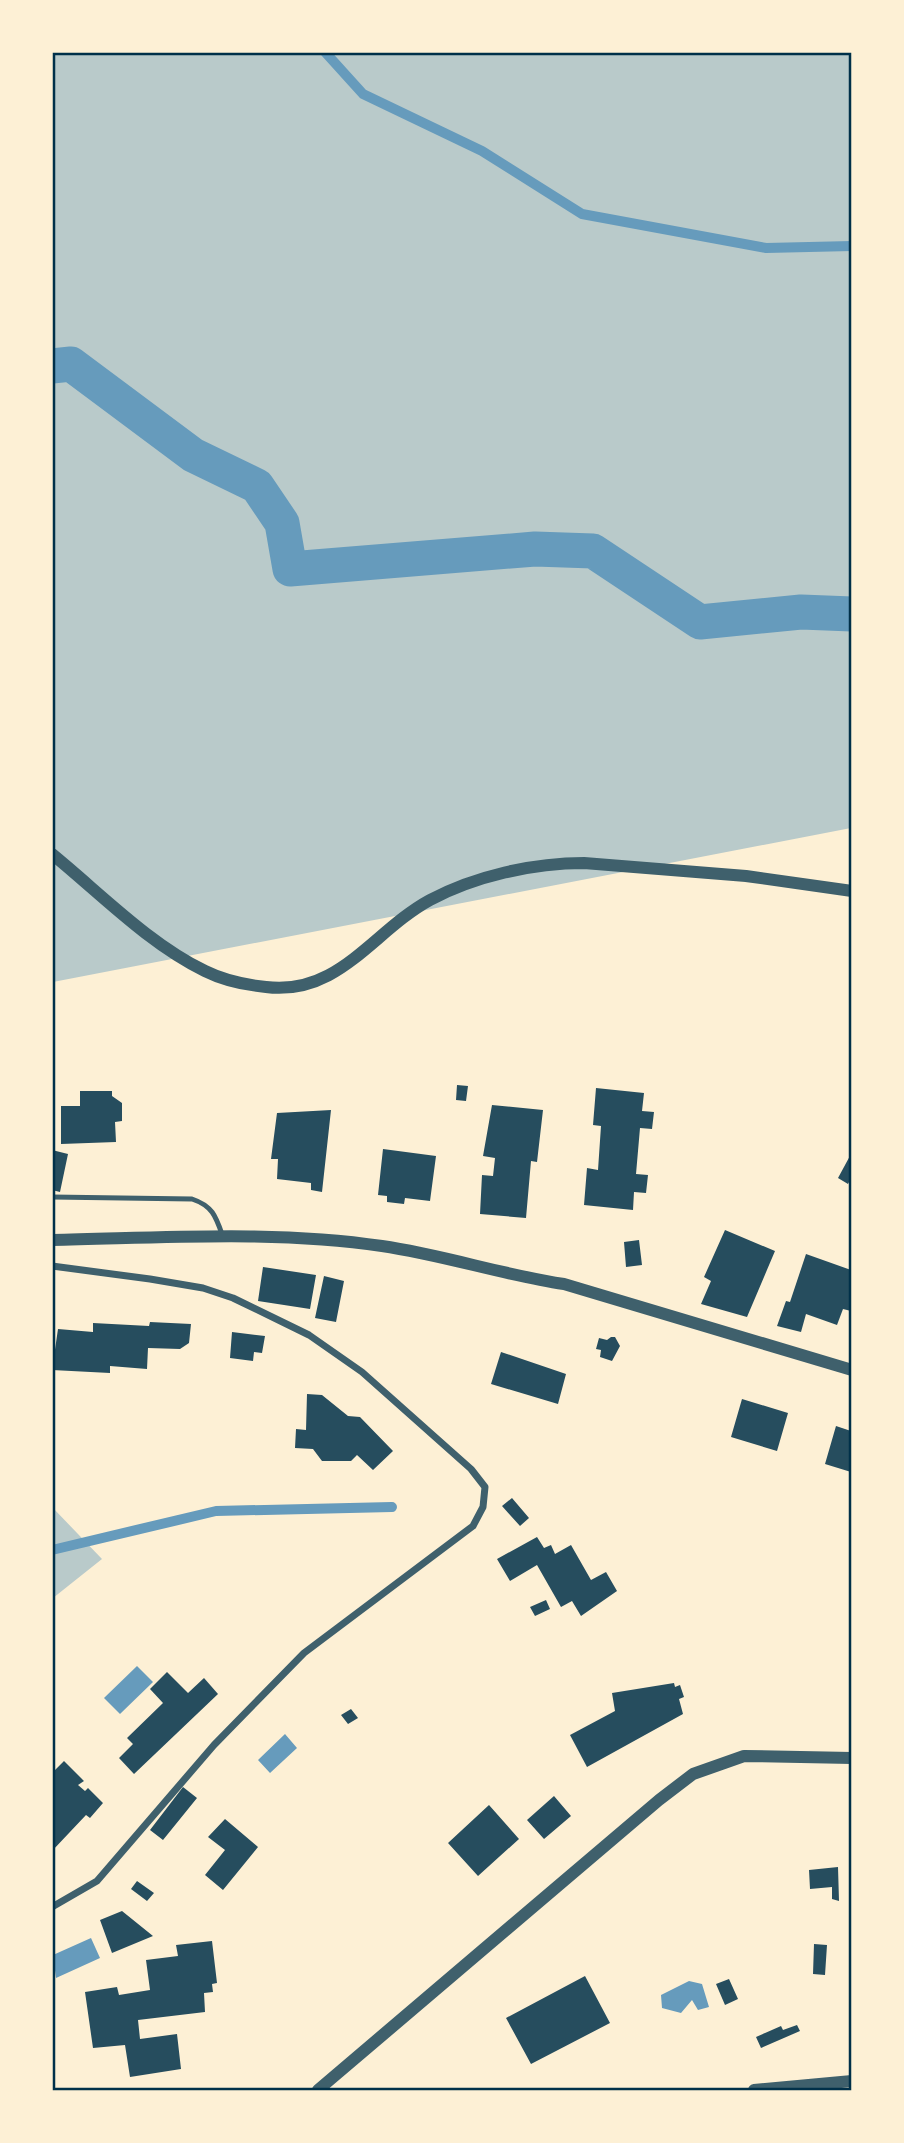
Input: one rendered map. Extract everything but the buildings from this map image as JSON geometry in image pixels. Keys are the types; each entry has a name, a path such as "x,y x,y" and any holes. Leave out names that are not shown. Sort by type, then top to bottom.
{"street":[{"path":"52,855 166,948 187,961 230,980 276,988 321,981 340,971 430,900 471,883 519,870 584,863 746,876 852,891"},
{"path":"52,1240 309,1239 416,1252 518,1277 564,1284 852,1370"},
{"path":"52,1266 204,1288 233,1298 309,1335 362,1372 471,1469 485,1487 483,1507 472,1526 304,1653 214,1745 97,1881 52,1908"},
{"path":"318,2091 693,1774 744,1756 852,1758"},
{"path":"754,2091 852,2081"}],"lane":[{"path":"52,1197 192,1199 208,1204 216,1215 223,1238"}],"shaded area":[{"path":"53,53 851,53 851,828 53,982"},
{"path":"53,1508 102,1559 53,1598"}],"water":[{"path":"137,1666 153,1682 120,1714 104,1698"},
{"path":"285,1734 297,1748 270,1773 258,1760"},
{"path":"91,1938 100,1958 56,1978 53,1955"},
{"path":"689,1981 702,1984 709,2007 698,2010 692,2000 681,2013 662,2008 661,1995"}],"waterway":[{"path":"325,52 363,94 482,151 582,214 766,248 852,246"},
{"path":"52,366 71,364 193,455 257,486 282,523 290,569 535,549 593,551 700,622 801,612 852,614"},
{"path":"52,1550 216,1511 392,1507"}]}
